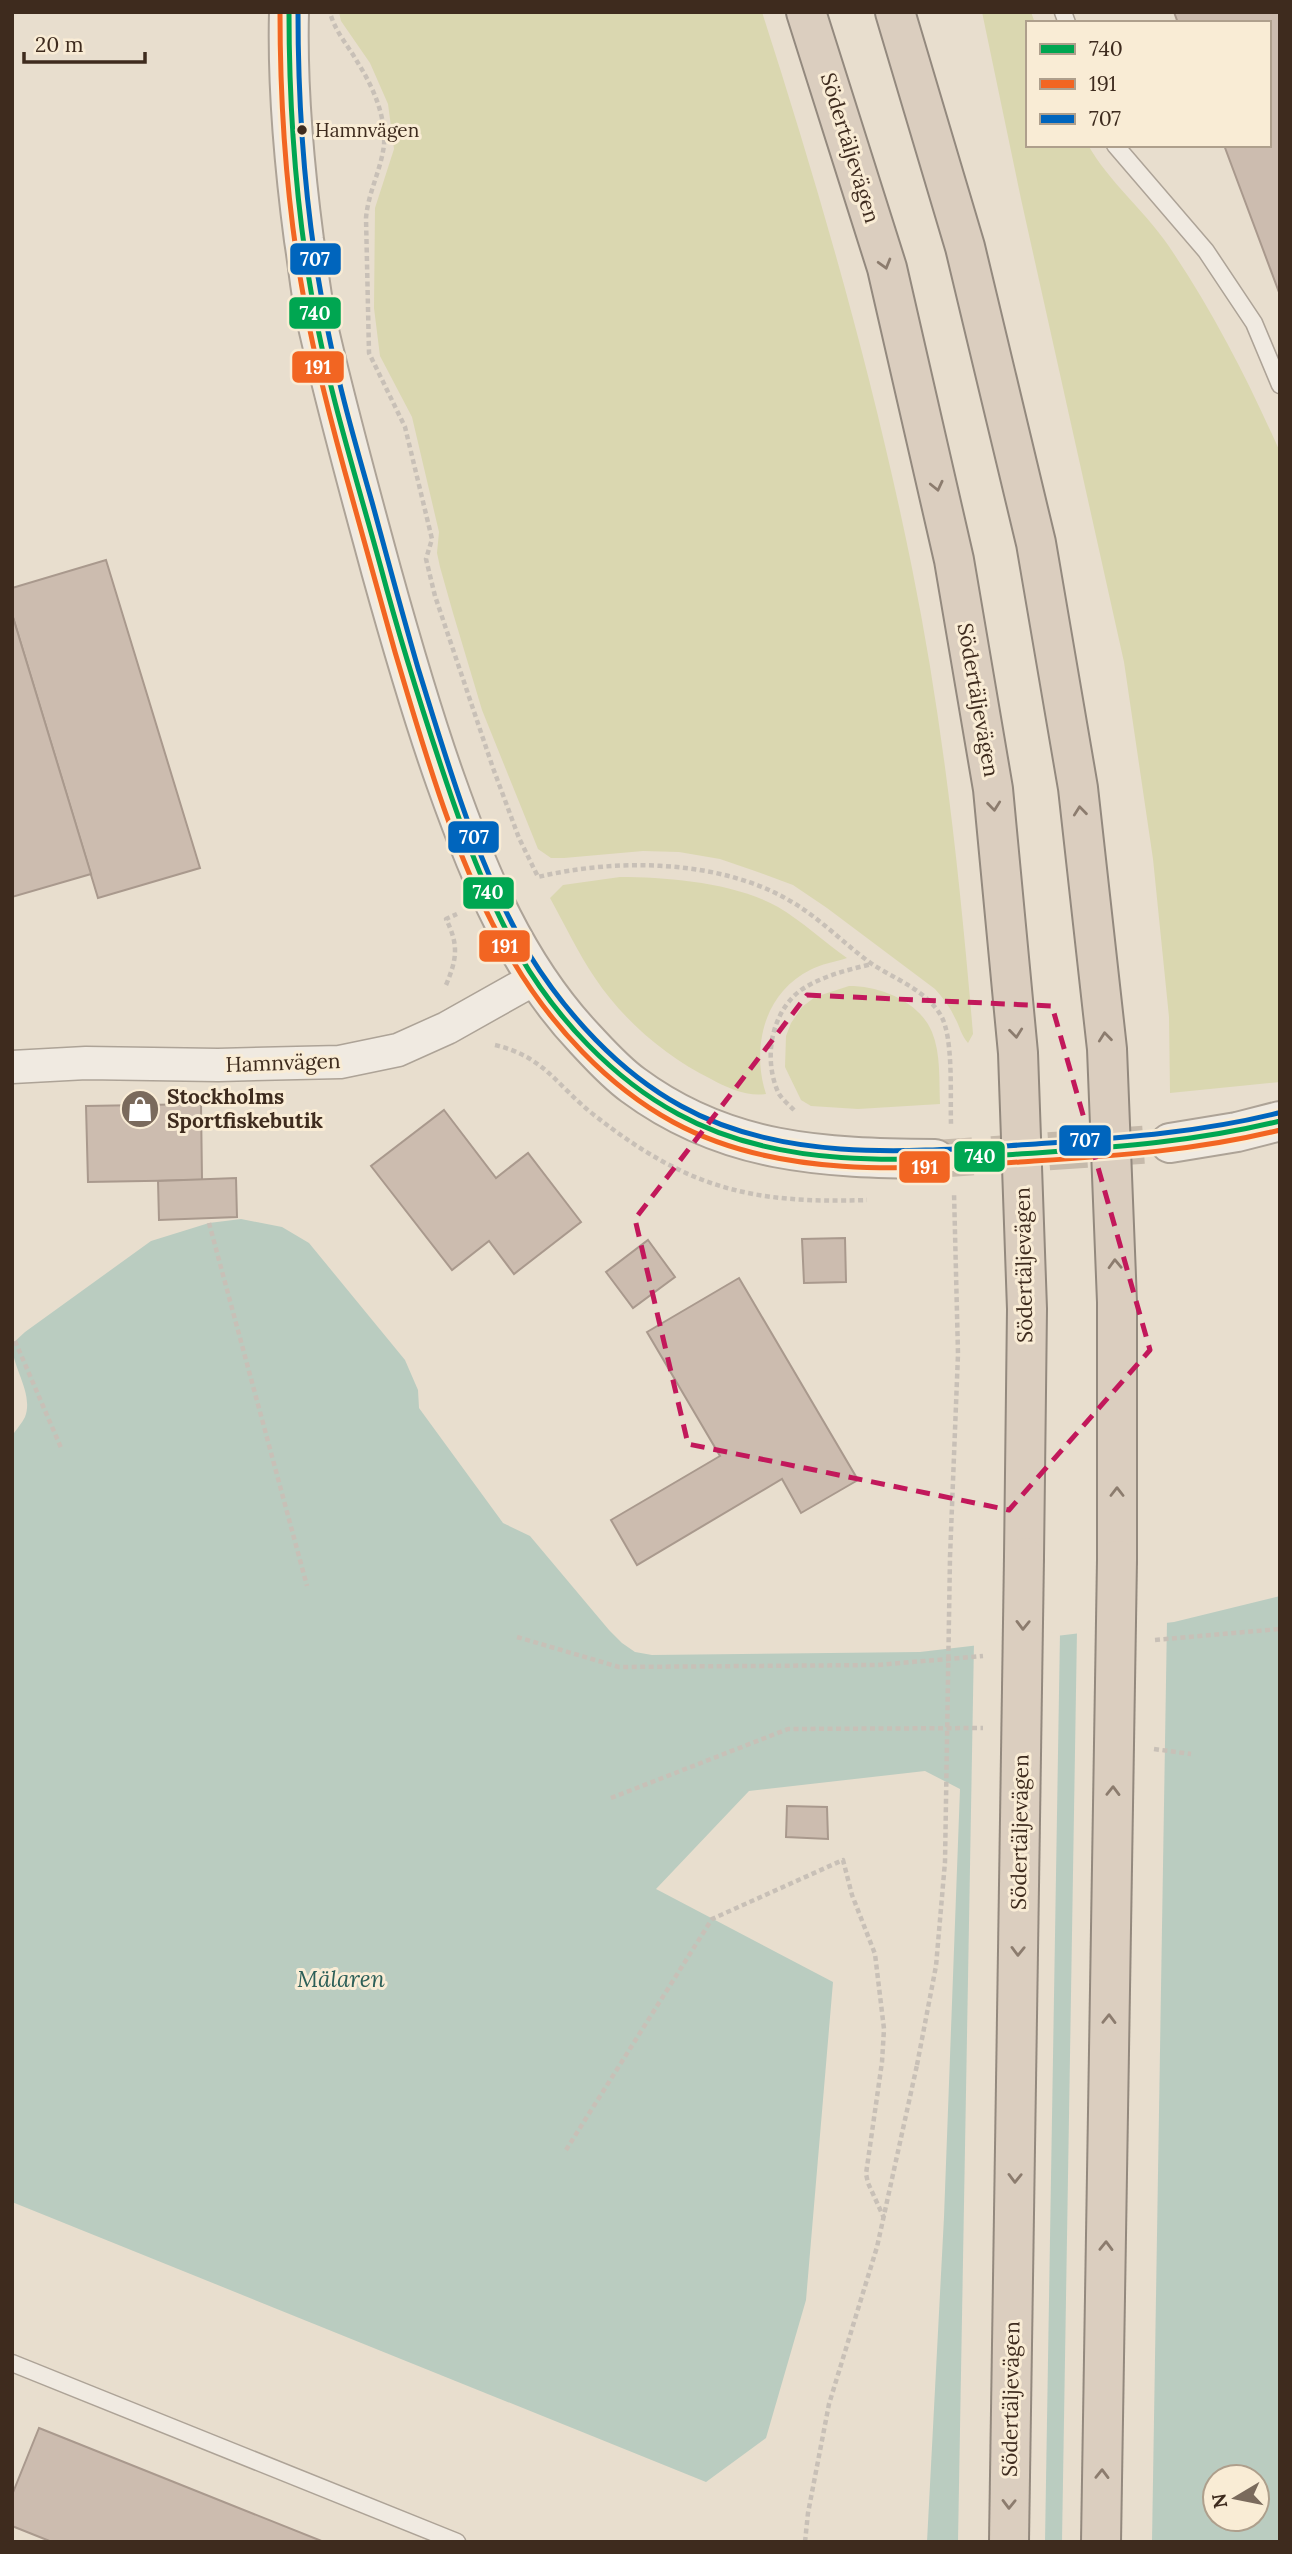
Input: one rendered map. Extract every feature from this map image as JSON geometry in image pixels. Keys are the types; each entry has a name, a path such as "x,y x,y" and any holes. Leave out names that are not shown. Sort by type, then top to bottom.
{"highway":[{"name":"Södertäljevägen","path":"806,12 887,268 954,560 993,789 1018,1053 1027,1309 1009,2542"},
{"path":"895,12 965,247 1036,543 1077,788 1107,1049 1117,1302 1117,1560 1101,2542"}],"street":[{"path":"289,12 289,84 297,184 314,310 406,662 468,844 513,941 559,1012 606,1061 629,1082 682,1117 742,1140 772,1147 871,1158 944,1174"},
{"name":"Hamnvägen","path":"12,1068 86,1063 218,1065 340,1062 398,1050 447,1028 536,978"},
{"path":"1170,1143 1237,1132 1280,1121"}],"lane":[{"path":"1117,147 1206,251 1254,323 1280,385"},
{"path":"12,2363 457,2542"}],"path":[{"path":"329,12 342,40 370,83 378,104 384,137 383,149 367,201 369,353 405,427 432,539 426,559 435,596 519,838 538,877 628,866 685,868 771,890 793,902 872,964 927,999 941,1014 948,1031 951,1125"},
{"path":"804,1116 780,1096 774,1079 770,1049 777,1023 785,1007 798,993 813,983 839,972 872,964"},
{"path":"805,2542 808,2512 829,2404 877,2247 936,1966 945,1862 950,1557 958,1354 944,1174"},
{"path":"209,1223 307,1586"},
{"path":"15,1342 62,1450"},
{"path":"1155,1640 1280,1629"},
{"path":"517,1637 619,1667 877,1665 988,1655"},
{"path":"611,1798 788,1730 989,1728"},
{"path":"1151,1749 1191,1754"},
{"path":"566,2150 712,1919 844,1860 852,1895 875,1954 881,1996 883,2062 866,2174 884,2218"}],"highlighted area":[{"path":"807,995 1052,1006 1150,1350 1009,1510 688,1444 635,1219"}],"shaded area":[{"path":"339,12 762,12 845,288 881,428 912,568 933,683 956,858 973,1034 968,1043 951,1010 935,989 793,885 720,859 679,852 643,851 551,858 538,849 482,710 453,613 437,553 439,532 412,417 380,356 374,308 375,208 394,149 388,104 370,63 341,21"},
{"path":"982,12 1031,12 1034,21 1026,21 1026,147 1089,147 1106,171 1159,232 1200,295 1229,346 1280,452 1280,1082 1170,1093 1169,1017 1153,859 1124,662"},
{"path":"620,877 701,883 742,892 778,907 847,958 814,968 794,980 772,1007 761,1041 760,1058 766,1094 745,1093 731,1088 678,1060 632,1023 595,978 550,898 563,885"},
{"path":"849,986 873,989 897,997 926,1021 937,1049 940,1104 858,1109 811,1106 801,1100 785,1067 786,1036 791,1023 802,1007 815,997"}],"water":[{"name":"Mälaren","path":"241,1219 282,1227 309,1243 405,1360 418,1390 419,1408 503,1523 530,1536 609,1630 635,1652 652,1655 920,1652 1174,1622 1280,1596 1280,2542 927,2542 944,2217 960,1789 925,1771 749,1791 656,1889 833,1982 806,2300 766,2438 706,2482 12,2202 12,1436 25,1417 27,1399 12,1344 151,1241 209,1223"}],"pier":[{"path":"1167,1620 1152,2542 1062,2542 1077,1630"},
{"path":"1060,1632 1045,2542 958,2542 974,1642"}],"building":[{"path":"1174,12 1280,12 1280,295 1225,147 1271,147 1271,21 1177,21"},
{"path":"106,560 200,868 98,898 12,614 12,588"},
{"path":"12,614 91,874 12,897"},
{"path":"201,1104 202,1180 88,1182 86,1106"},
{"path":"444,1110 496,1178 528,1153 581,1222 514,1274 489,1241 452,1270 371,1166"},
{"path":"236,1178 237,1217 159,1220 158,1181"},
{"path":"845,1238 846,1282 804,1283 802,1239"},
{"path":"648,1240 675,1277 633,1308 606,1272"},
{"path":"739,1278 858,1480 801,1513 782,1479 637,1565 611,1520 720,1456 647,1332"},
{"path":"787,1806 827,1807 828,1839 786,1837"},
{"path":"39,2428 324,2542 52,2542 12,2526 12,2495"}],"tunnel":[{"path":"935,1159 1170,1143"}],"transit line":[{"name":"191","path":"280,12 286,159 299,269 321,379 395,652 445,810 475,888 513,961 563,1031 603,1072 673,1122 715,1141 758,1154 804,1162 896,1168 1065,1159 1188,1147 1280,1130"},
{"name":"740","path":"289,12 292,121 302,231 313,303 344,436 410,669 467,840 496,909 519,954 568,1024 609,1065 654,1100 678,1114 719,1133 763,1146 807,1154 900,1159 1036,1153 1128,1146 1280,1121"},
{"name":"707","path":"298,12 304,157 322,300 344,402 400,606 453,778 479,851 529,954 577,1019 615,1059 681,1106 722,1125 765,1138 809,1146 901,1151 1036,1144 1188,1130 1278,1113"}],"place":[{"name":"Hamnvägen","path":"302,130"},
{"name":"Stockholms Sportfiskebutik","path":"140,1109"}]}
